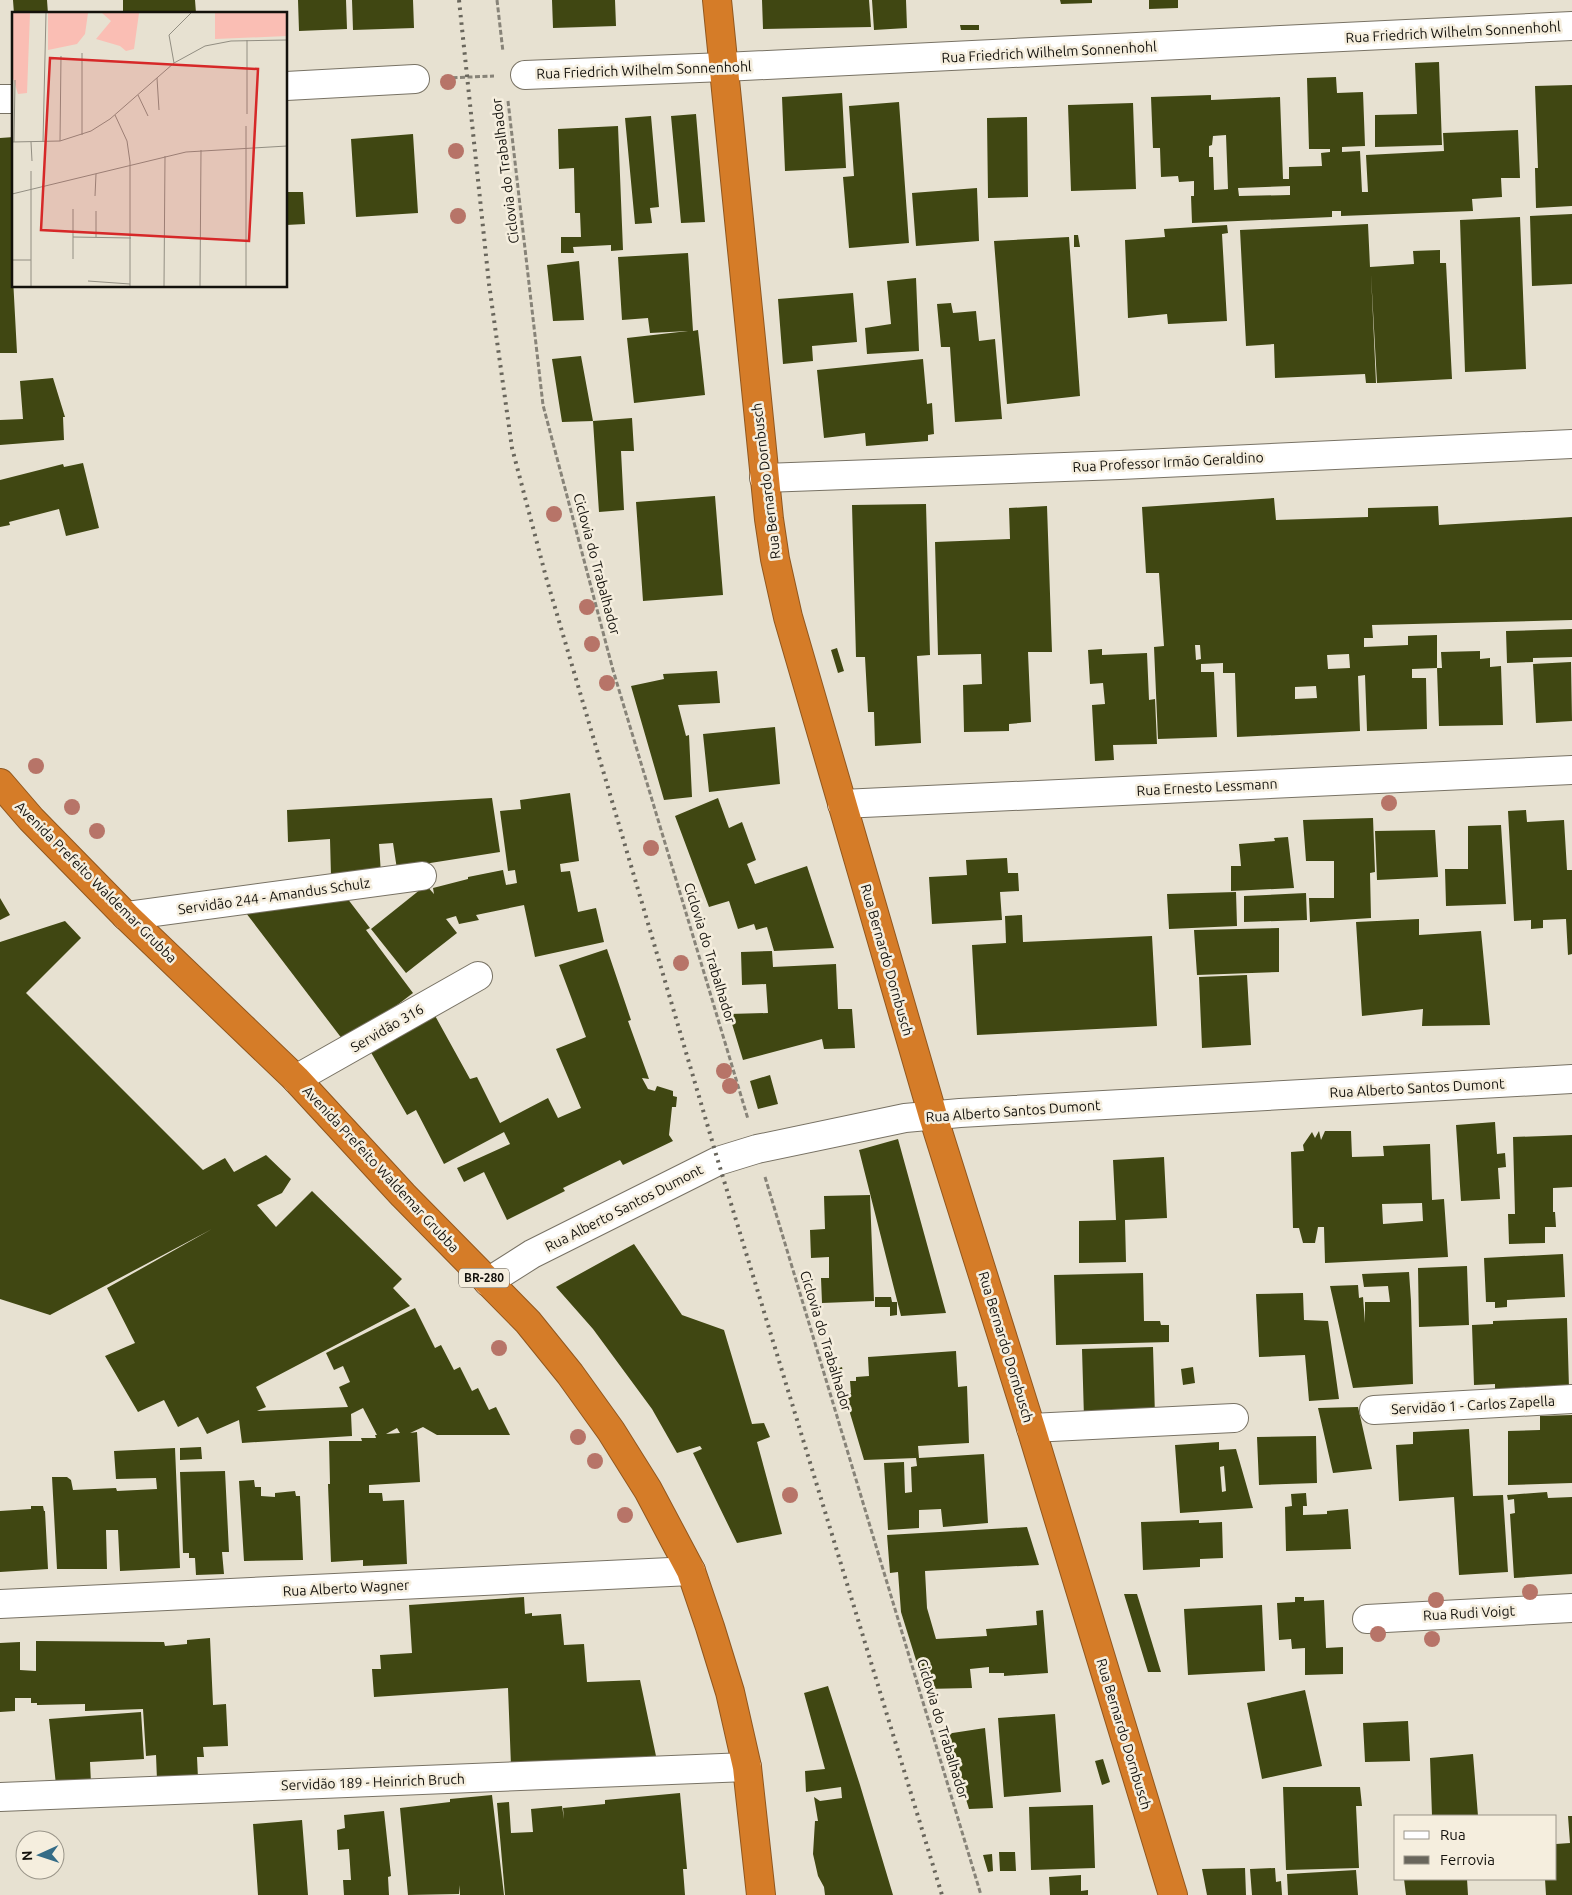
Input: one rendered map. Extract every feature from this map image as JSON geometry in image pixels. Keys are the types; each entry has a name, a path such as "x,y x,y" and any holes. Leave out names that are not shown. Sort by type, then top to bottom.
{"highway":[{"name":"Rua Bernardo Dornbusch","path":"717,0 764,478 775,559 788,617 933,1116 1031,1428 1173,1895"},
{"name":"Avenida Prefeito Waldemar Grubba","path":"0,783 31,819 126,916 296,1079 403,1195 528,1322 570,1374 611,1431 648,1490 691,1572 730,1692 747,1767 762,1895"}],"street":[{"name":"Rua Friedrich Wilhelm Sonnenhohl","path":"515,75 724,67 1572,26"},
{"path":"288,86 414,79"},
{"name":"Rua Professor Irmão Geraldino","path":"764,478 1120,465 1572,444"},
{"name":"Rua Ernesto Lessmann","path":"842,804 1572,770"},
{"name":"Servidão 244 - Amandus Schulz","path":"126,916 422,876"},
{"name":"Servidão 316","path":"296,1079 478,976"},
{"name":"Rua Alberto Santos Dumont","path":"488,1282 532,1254 709,1165 757,1149 905,1118 1572,1079"},
{"name":"Servidão 1 - Carlos Zapella","path":"1374,1410 1572,1399"},
{"path":"1031,1428 1234,1418"},
{"name":"Rua Alberto Wagner","path":"0,1604 691,1572"},
{"name":"Rua Rudi Voigt","path":"1367,1619 1572,1608"},
{"name":"Servidão 189 - Heinrich Bruch","path":"0,1797 747,1767"}],"path":[{"name":"Ciclovia do Trabalhador","path":"497,0 515,75 543,405 613,670 981,1895"},
{"path":"414,79 515,75"}],"building":[{"path":"13,0 47,0 48,12 14,12"},
{"path":"123,0 195,0 196,12 123,12"},
{"path":"298,0 346,0 347,29 299,31"},
{"path":"352,0 413,0 414,28 353,30"},
{"path":"552,0 615,0 616,26 553,28"},
{"path":"762,0 869,0 871,27 763,29"},
{"path":"872,0 906,0 907,28 874,30"},
{"path":"1060,0 1092,0 1092,3 1061,4"},
{"path":"1149,0 1178,0 1178,8 1149,9"},
{"path":"960,25 979,25 979,30 961,30"},
{"path":"1439,62 1442,145 1375,147 1375,115 1417,114 1415,63"},
{"path":"1336,77 1337,93 1363,92 1365,146 1342,147 1342,152 1360,151 1362,192 1368,192 1366,155 1444,151 1443,133 1518,130 1520,178 1501,178 1502,197 1472,199 1473,211 1341,216 1341,211 1332,211 1332,217 1192,223 1191,196 1194,196 1194,181 1179,182 1178,176 1161,177 1160,148 1153,148 1151,97 1211,95 1211,100 1280,97 1283,179 1289,179 1289,167 1322,166 1321,153 1330,152 1330,149 1309,149 1307,78","holes":["1226,135 1228,189 1214,190 1213,157 1209,157 1209,146 1212,145 1213,136","1290,186 1290,195 1239,196 1238,188"]},
{"path":"1572,85 1572,206 1536,208 1535,168 1538,168 1535,86"},
{"path":"842,93 846,168 785,171 782,97"},
{"path":"899,102 909,243 849,248 843,177 854,176 849,106"},
{"path":"1133,103 1136,189 1071,191 1068,105"},
{"path":"696,114 705,222 681,223 671,116"},
{"path":"651,116 659,207 650,208 652,223 635,224 625,118"},
{"path":"1027,117 1028,197 988,198 987,118"},
{"path":"618,126 623,250 611,251 611,245 573,247 574,253 561,253 561,237 581,237 580,213 575,213 574,168 559,169 558,129"},
{"path":"413,134 418,213 356,217 351,139"},
{"path":"12,137 12,288 14,288 17,353 0,353 0,138"},
{"path":"977,188 979,241 916,246 912,193"},
{"path":"288,192 303,192 305,224 288,225"},
{"path":"1572,214 1572,284 1532,286 1530,216"},
{"path":"1520,217 1526,369 1465,372 1460,220"},
{"path":"1368,224 1370,267 1414,264 1413,251 1440,250 1440,263 1446,263 1452,379 1377,383 1371,274 1376,383 1366,383 1365,374 1275,378 1274,344 1246,346 1240,230"},
{"path":"1227,225 1228,233 1222,234 1227,321 1168,324 1167,314 1128,318 1125,240 1165,237 1164,229"},
{"path":"1074,235 1078,235 1080,247 1074,247"},
{"path":"1069,237 1080,396 1007,404 994,241"},
{"path":"688,253 693,331 698,330 705,395 634,403 627,338 688,331 650,333 648,318 622,320 618,257"},
{"path":"579,261 584,320 553,321 547,265"},
{"path":"916,278 919,351 867,354 865,328 891,324 887,281"},
{"path":"853,293 857,342 812,346 813,361 783,364 778,299"},
{"path":"951,303 953,313 976,311 979,341 995,339 1002,419 955,422 950,347 941,347 937,304"},
{"path":"581,356 593,421 562,422 552,359"},
{"path":"923,359 927,404 932,403 934,434 928,435 928,441 866,446 865,433 824,438 817,370"},
{"path":"53,378 65,417 63,417 64,440 0,445 0,420 23,419 20,381"},
{"path":"632,418 634,451 621,451 624,510 599,512 593,421"},
{"path":"83,463 99,528 66,536 59,509 9,522 10,525 0,527 0,480 63,464 64,467"},
{"path":"715,496 723,595 643,601 636,502"},
{"path":"1274,498 1276,520 1368,517 1368,508 1438,506 1439,525 1572,517 1572,620 1372,625 1373,638 1364,638 1364,647 1408,645 1408,636 1437,635 1437,668 1412,669 1412,678 1426,678 1427,729 1367,731 1365,675 1358,676 1360,731 1237,737 1235,673 1223,673 1223,663 1201,664 1201,672 1214,672 1217,737 1158,739 1154,647 1164,646 1159,573 1146,573 1142,507","holes":["1195,645 1200,645 1201,659 1196,660","1349,654 1350,668 1328,669 1327,655","1316,686 1317,698 1295,699 1295,687"]},
{"path":"926,504 930,655 917,656 921,743 875,746 874,712 868,712 865,657 856,657 852,505"},
{"path":"1047,506 1052,652 1028,652 1031,722 1009,724 1009,731 964,732 963,685 982,684 981,654 938,655 935,542 1010,539 1009,508"},
{"path":"1572,629 1572,657 1533,658 1533,662 1507,663 1506,631"},
{"path":"837,648 844,671 838,673 831,650"},
{"path":"1102,649 1102,655 1147,653 1149,700 1155,699 1157,744 1113,745 1114,760 1095,761 1092,705 1105,704 1103,683 1090,684 1088,650"},
{"path":"1480,651 1480,659 1490,658 1490,667 1501,666 1503,725 1439,726 1437,668 1442,668 1441,652"},
{"path":"1571,662 1572,721 1536,723 1533,664"},
{"path":"717,671 720,703 678,705 686,736 689,735 692,797 664,800 631,686 664,679 663,674"},
{"path":"775,727 780,784 709,792 703,734"},
{"path":"570,793 579,861 560,864 561,872 570,871 578,912 596,908 604,942 535,957 524,905 476,915 479,920 459,924 456,916 446,919 457,933 406,973 371,929 426,885 434,894 433,888 468,879 468,877 503,870 506,885 517,883 515,870 508,871 500,811 521,809 520,800"},
{"path":"492,798 500,852 424,864 398,876 393,843 379,844 381,874 331,876 330,839 288,842 287,810"},
{"path":"718,798 729,828 742,822 756,860 747,864 755,884 807,866 834,948 774,951 767,927 756,930 754,924 738,929 729,901 709,907 675,816"},
{"path":"1526,810 1527,822 1564,820 1567,870 1572,870 1572,954 1568,955 1566,919 1543,920 1543,928 1531,929 1531,920 1514,921 1508,811"},
{"path":"1373,818 1375,872 1370,873 1371,918 1310,922 1309,898 1334,898 1334,861 1306,861 1303,820"},
{"path":"1501,825 1506,904 1446,906 1445,869 1468,869 1468,826"},
{"path":"1435,830 1438,877 1377,880 1375,831"},
{"path":"1288,837 1294,888 1231,891 1231,866 1241,866 1239,844 1275,841 1274,838"},
{"path":"1007,858 1008,873 1018,873 1019,891 1000,892 1002,920 932,924 929,877 967,875 966,860"},
{"path":"1236,892 1237,926 1169,929 1167,894"},
{"path":"1306,893 1307,920 1244,922 1244,896"},
{"path":"0,898 10,915 0,920"},
{"path":"347,898 370,928 366,930 413,993 346,1044 246,913"},
{"path":"1022,915 1023,942 1152,936 1157,1026 977,1035 972,945 1006,943 1005,916"},
{"path":"1419,919 1419,935 1481,931 1490,1025 1422,1026 1423,1009 1362,1016 1356,922"},
{"path":"65,921 81,938 26,993 203,1170 225,1158 234,1172 266,1155 291,1179 282,1193 257,1205 276,1227 312,1191 402,1279 393,1288 410,1306 256,1387 266,1407 257,1411 348,1407 339,1387 350,1382 343,1366 334,1370 326,1353 415,1308 435,1348 441,1345 454,1370 460,1367 472,1391 478,1388 489,1410 496,1407 510,1435 437,1435 423,1427 410,1433 417,1432 420,1482 369,1485 369,1493 382,1493 383,1501 404,1500 407,1564 363,1566 363,1560 331,1562 328,1484 330,1484 329,1441 362,1441 361,1438 376,1438 375,1435 377,1435 363,1408 351,1414 352,1436 242,1443 239,1420 207,1434 198,1417 178,1427 164,1400 138,1412 105,1356 135,1343 107,1288 212,1229 50,1315 0,1299 0,942","holes":["397,1428 400,1433 386,1434"]},
{"path":"1279,928 1279,972 1197,975 1194,930"},
{"path":"607,949 631,1020 628,1021 649,1079 642,1078 648,1089 655,1091 657,1086 673,1091 673,1096 677,1097 676,1107 672,1107 669,1135 673,1141 623,1165 620,1160 563,1188 565,1191 507,1220 484,1172 464,1182 457,1168 510,1144 504,1132 444,1164 416,1110 407,1115 369,1049 433,1012 470,1079 477,1077 500,1123 548,1098 558,1118 581,1108 556,1049 586,1037 559,965"},
{"path":"772,951 773,967 836,964 838,1009 852,1009 855,1048 824,1049 822,1039 743,1060 729,1014 768,1013 766,984 742,985 741,952"},
{"path":"1247,975 1251,1045 1202,1048 1199,977"},
{"path":"770,1075 778,1104 758,1109 750,1081"},
{"path":"1495,1122 1497,1154 1505,1153 1506,1167 1498,1168 1500,1199 1461,1201 1456,1125"},
{"path":"1319,1131 1321,1140 1325,1131 1351,1131 1352,1157 1384,1156 1383,1146 1430,1144 1432,1200 1444,1199 1448,1257 1325,1263 1324,1227 1318,1227 1315,1243 1303,1243 1299,1228 1293,1228 1291,1152 1304,1151 1303,1145 1312,1132 1315,1138","holes":["1422,1203 1423,1221 1383,1224 1382,1204"]},
{"path":"1572,1135 1572,1187 1553,1188 1553,1212 1555,1212 1556,1227 1545,1227 1545,1243 1509,1244 1508,1214 1515,1214 1513,1137"},
{"path":"898,1139 946,1313 901,1316 859,1150"},
{"path":"1164,1157 1167,1218 1125,1220 1126,1262 1079,1263 1079,1221 1116,1220 1113,1160"},
{"path":"870,1195 874,1301 822,1303 821,1278 829,1278 829,1257 811,1258 810,1230 825,1229 824,1196"},
{"path":"634,1244 682,1315 724,1330 752,1424 764,1423 770,1437 757,1442 782,1534 737,1543 693,1453 702,1449 700,1446 677,1453 652,1409 593,1329 556,1287"},
{"path":"1563,1254 1565,1297 1507,1300 1507,1307 1495,1308 1495,1302 1486,1302 1484,1258"},
{"path":"1467,1266 1469,1325 1419,1327 1418,1268"},
{"path":"1409,1272 1413,1384 1353,1388 1330,1286 1358,1285 1359,1298 1363,1297 1365,1323 1365,1302 1390,1302 1388,1286 1364,1287 1362,1274"},
{"path":"1143,1273 1144,1321 1160,1321 1161,1325 1169,1325 1169,1342 1056,1345 1054,1275"},
{"path":"1303,1293 1304,1320 1328,1321 1339,1399 1309,1401 1305,1355 1259,1357 1256,1294"},
{"path":"875,1297 891,1297 892,1302 897,1302 897,1315 890,1316 890,1307 875,1307"},
{"path":"1567,1318 1569,1388 1495,1390 1495,1384 1474,1385 1472,1325 1493,1324 1493,1321"},
{"path":"1153,1347 1155,1416 1084,1418 1082,1349"},
{"path":"956,1351 958,1387 967,1386 969,1443 918,1446 919,1458 984,1454 988,1523 943,1527 941,1509 919,1510 919,1528 888,1530 884,1463 904,1462 905,1493 912,1492 911,1467 917,1466 916,1458 864,1460 844,1393 851,1393 850,1381 856,1381 856,1377 869,1376 868,1357"},
{"path":"842,1367 844,1377 839,1379 836,1369"},
{"path":"1193,1367 1195,1383 1183,1385 1181,1369"},
{"path":"1358,1407 1372,1469 1333,1473 1318,1408"},
{"path":"1572,1415 1572,1483 1508,1485 1508,1431 1540,1430 1540,1416"},
{"path":"1469,1429 1473,1496 1503,1495 1508,1572 1459,1575 1454,1497 1399,1501 1396,1445 1413,1444 1413,1432"},
{"path":"1316,1436 1317,1483 1259,1485 1257,1437"},
{"path":"1219,1442 1219,1450 1236,1449 1253,1508 1180,1513 1175,1445","holes":["1224,1466 1226,1491 1222,1492 1220,1467"]},
{"path":"201,1447 202,1459 180,1460 180,1448"},
{"path":"175,1448 180,1568 120,1571 118,1530 106,1530 107,1569 57,1569 52,1477 67,1477 71,1480 73,1490 116,1488 117,1491 157,1489 156,1478 116,1479 114,1451"},
{"path":"225,1471 229,1552 222,1552 224,1574 196,1575 195,1558 189,1558 189,1553 183,1553 180,1472"},
{"path":"254,1480 255,1487 261,1487 261,1496 275,1497 275,1493 295,1491 296,1496 300,1496 303,1560 244,1561 239,1481"},
{"path":"1547,1492 1548,1498 1572,1497 1572,1574 1514,1578 1510,1514 1515,1513 1514,1499 1508,1500 1507,1495"},
{"path":"1306,1493 1307,1506 1303,1506 1303,1515 1327,1514 1327,1511 1348,1509 1351,1549 1286,1551 1285,1507 1292,1506 1291,1494"},
{"path":"31,1506 43,1506 45,1511 48,1569 0,1572 0,1511 31,1509"},
{"path":"1199,1520 1199,1523 1222,1522 1223,1558 1200,1559 1200,1567 1143,1570 1141,1522"},
{"path":"1027,1527 1039,1565 925,1571 927,1608 936,1639 987,1636 986,1629 1037,1625 1036,1611 1043,1610 1048,1673 1004,1676 1004,1673 989,1673 989,1667 970,1669 972,1688 925,1689 901,1612 898,1572 890,1573 887,1535"},
{"path":"1124,1594 1137,1594 1161,1672 1148,1672"},
{"path":"524,1597 525,1614 532,1613 532,1616 561,1614 564,1645 584,1644 587,1682 640,1680 656,1756 511,1766 508,1688 374,1697 372,1669 381,1669 380,1655 412,1653 409,1605"},
{"path":"1295,1597 1304,1597 1304,1601 1324,1600 1326,1648 1343,1647 1343,1674 1305,1675 1305,1648 1292,1649 1291,1639 1279,1640 1277,1603 1295,1602"},
{"path":"1262,1605 1265,1671 1188,1675 1184,1609"},
{"path":"210,1638 213,1705 226,1704 228,1746 203,1747 204,1757 197,1757 198,1778 157,1780 156,1755 146,1756 143,1709 85,1711 85,1704 37,1705 37,1703 31,1703 31,1698 15,1698 15,1711 0,1712 0,1643 20,1642 20,1670 36,1671 36,1641 164,1642 165,1646 187,1644 187,1640"},
{"path":"828,1686 893,1895 825,1895 824,1887 818,1876 813,1854 815,1821 818,1821 814,1797 820,1801 842,1798 841,1787 806,1792 805,1771 825,1769 804,1693"},
{"path":"1305,1690 1322,1766 1262,1779 1247,1703"},
{"path":"141,1712 144,1759 90,1762 91,1783 56,1785 49,1719"},
{"path":"1055,1714 1061,1792 1004,1797 998,1718"},
{"path":"1408,1721 1410,1761 1365,1762 1363,1723"},
{"path":"985,1728 993,1808 969,1809 946,1734"},
{"path":"1473,1754 1478,1815 1432,1815 1430,1758"},
{"path":"1103,1759 1110,1782 1102,1785 1095,1761"},
{"path":"1283,1787 1360,1787 1362,1806 1356,1806 1359,1868 1286,1870"},
{"path":"680,1793 687,1869 683,1869 685,1895 505,1895 497,1803 509,1802 511,1833 533,1832 531,1809 562,1806 564,1819 563,1808 605,1804 605,1800"},
{"path":"492,1795 504,1895 460,1895 459,1885 459,1894 408,1895 400,1808 450,1802 450,1799"},
{"path":"1093,1805 1095,1868 1031,1870 1029,1807"},
{"path":"384,1811 391,1876 388,1877 389,1895 344,1895 343,1880 351,1880 349,1849 338,1850 337,1830 345,1828 344,1815"},
{"path":"1568,1816 1572,1816 1572,1895 1546,1895 1545,1880 1557,1880 1557,1844 1570,1843"},
{"path":"302,1820 308,1895 258,1895 253,1824"},
{"path":"999,1852 1015,1852 1016,1871 1000,1871"},
{"path":"992,1854 993,1871 988,1872 983,1855"},
{"path":"1245,1868 1246,1895 1207,1895 1202,1869"},
{"path":"1275,1868 1276,1882 1281,1881 1282,1895 1252,1895 1250,1869"},
{"path":"1356,1870 1358,1895 1288,1895 1287,1874"},
{"path":"1081,1875 1081,1891 1088,1890 1088,1895 1050,1895 1049,1877"},
{"path":"1404,1880 1467,1880 1468,1895 1406,1895"}],"railway":[{"path":"459,0 489,284 512,448 546,577 718,1161 942,1895"}]}
